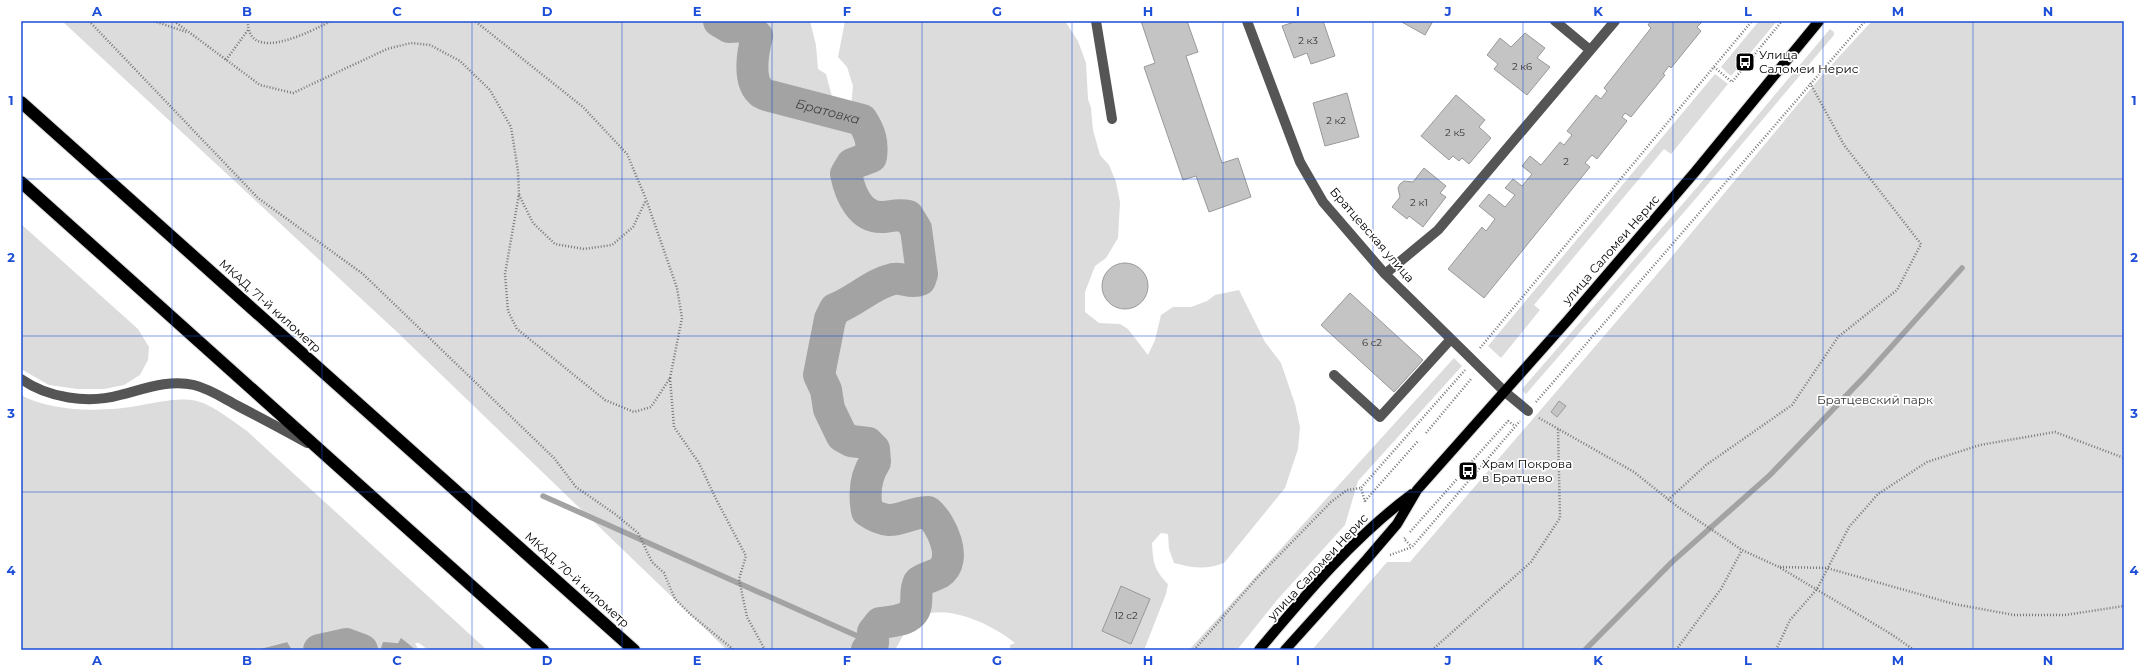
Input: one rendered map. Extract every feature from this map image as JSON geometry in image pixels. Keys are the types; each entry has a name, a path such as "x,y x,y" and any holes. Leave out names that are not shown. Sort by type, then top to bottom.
{"highway":[{"name":"МКАД, 71-й километр","path":"21,102 501,531"},
{"path":"21,182 543,650"},
{"name":"МКАД, 70-й километр","path":"501,531 634,650"}],"main road":[{"name":"улица Саломеи Нерис","path":"1260,650 1349,549 1385,514 1417,490 1505,392 1695,172 1815,22"},
{"name":"улица Саломеи Нерис","path":"1285,650 1397,524 1417,490"}],"street":[{"path":"1096,21 1112,119"},
{"name":"Братцевская улица","path":"1247,21 1300,162 1323,202 1385,274 1505,392 1528,411"},
{"path":"1555,21 1590,50"},
{"path":"1385,274 1438,230 1615,21"},
{"path":"1334,376 1380,417 1451,339"},
{"path":"21,380 57,396 89,399 118,396 145,387 173,384 193,385 212,391 320,449"}],"path":[{"path":"89,21 258,198 363,274 554,458 576,487 615,514 638,534 652,562 664,573 675,599 690,614 734,650"},
{"path":"154,21 189,33"},
{"path":"174,21 260,85 293,93 387,49 411,44 430,45 447,52 460,61 490,90 511,127 518,171 519,194 505,274 508,311 517,329 605,400 634,412 650,407 670,378"},
{"path":"248,21 248,30 252,38 263,42 278,43 311,31 331,21"},
{"path":"475,21 588,112 628,154 677,288 682,318 670,378 674,426 699,462 716,499 746,556 739,579 747,617 765,650"},
{"path":"1194,650 1256,579 1331,502 1347,490 1361,488 1464,372 1473,360 1476,353 1752,21"},
{"path":"1714,67 1732,82 1782,21"},
{"path":"1385,556 1412,547 1514,426 1865,21"},
{"path":"226,60 248,30"},
{"path":"1668,500 1706,465 1792,406 1838,337 1897,290 1921,244 1887,203 1844,145 1810,83"},
{"path":"519,194 533,223 555,244 584,249 612,245 633,227 646,200"},
{"path":"1426,433 1472,380 1464,372"},
{"path":"1528,411 1634,472 1678,508 1742,550 1780,566 1891,634 1914,650"},
{"path":"1466,468 1508,421 1514,426"},
{"path":"1432,650 1531,562 1560,518 1558,429"},
{"path":"1776,650 1790,620 1817,589 1849,527 1878,494 1927,462 1980,445 2056,432 2124,458"},
{"path":"1361,488 1365,502 1418,441"},
{"path":"1412,547 1404,539 1457,479"},
{"path":"1676,650 1721,589 1742,550"},
{"path":"1780,566 1827,568 1911,593 1998,613 2065,615 2124,606"},
{"path":"943,650 949,650"}],"green space":[{"path":"62,21 810,21 816,45 818,69 826,74 838,119 857,135 851,108 853,86 847,67 838,57 845,21 1065,21 1078,41 1086,63 1088,99 1091,108 1093,130 1100,155 1109,165 1116,182 1120,202 1118,238 1106,258 1095,266 1085,292 1085,312 1099,323 1120,324 1128,329 1148,355 1155,340 1161,315 1173,307 1191,307 1207,301 1215,295 1239,290 1265,342 1281,363 1295,404 1300,427 1298,449 1285,488 1224,563 1211,567 1199,568 1174,563 1169,549 1168,534 1161,533 1152,543 1155,565 1168,584 1166,594 1144,650 1010,650 1010,645 1015,643 993,628 964,616 935,612 922,616 911,623 895,650 727,650 397,332"},
{"path":"1759,21 1777,21 1731,76 1721,67"},
{"name":"Братцевский парк","path":"1872,21 2124,21 2124,650 1312,650 1387,562 1410,562 1664,266 1823,74"},
{"path":"1830,29 1834,32 1834,35 1692,203 1526,394 1522,390 1523,388 1706,177"},
{"path":"1715,74 1728,84 1671,154 1664,149 1534,305 1540,310 1501,358 1488,346"},
{"path":"21,224 138,329 149,347 148,360 140,375 124,385 104,389 77,389 49,385 21,369"},
{"path":"1454,358 1462,366 1358,481 1345,525 1277,600 1237,650 1189,650"},
{"path":"21,395 48,405 64,408 97,410 128,407 169,400 197,401 210,406 247,431 487,650 428,650 419,643 415,643 418,649 416,650 403,643 395,643 381,648 383,650 292,650 286,642 256,650 21,650"}],"shaded area":[{"path":"401,638 416,650 383,650 381,648 383,642 398,643"},
{"path":"287,642 292,650 256,650"}],"building":[{"path":"1141,21 1187,21 1198,52 1186,56 1222,163 1238,158 1251,197 1209,212 1196,176 1183,180 1144,67 1155,63"},
{"path":"1297,21 1323,21 1335,56 1311,64 1307,53 1294,58 1282,26"},
{"path":"1400,21 1433,21 1425,35"},
{"path":"1651,21 1703,21 1697,27 1701,31 1671,68 1669,66 1663,74 1665,75 1631,117 1625,113 1622,117 1627,121 1597,159 1592,155 1585,163 1590,167 1484,298 1448,269 1482,227 1486,231 1495,219 1479,206 1489,194 1505,207 1515,195 1505,188 1513,179 1522,186 1532,174 1522,166 1530,156 1541,165 1560,142 1564,145 1572,135 1567,131 1596,95 1601,99 1607,91 1604,88 1651,28 1648,25"},
{"path":"1525,33 1545,48 1537,58 1550,67 1527,95 1494,69 1498,64 1487,55 1500,38 1511,47"},
{"path":"1347,93 1359,137 1325,146 1313,103"},
{"path":"1456,95 1485,120 1479,127 1491,138 1469,164 1462,158 1459,161 1453,156 1449,160 1421,136"},
{"path":"1424,168 1446,186 1440,193 1446,197 1423,227 1409,216 1407,219 1392,207 1400,197 1398,188 1400,184 1404,181 1413,182"},
{"path":"1120,263 1130,263 1138,267 1144,273 1148,281 1148,291 1144,299 1138,305 1130,309 1120,309 1112,305 1106,299 1102,291 1102,281 1106,273 1112,267"},
{"path":"1350,293 1423,360 1394,392 1321,325"},
{"path":"1559,401 1566,406 1557,417 1551,412"},
{"path":"1121,586 1150,599 1131,644 1102,631"}],"waterway":[{"name":"Братовка","path":"719,21 729,27 746,26 757,36 752,66 754,82 762,93 862,120 870,138 872,147 871,157 852,164 846,174 853,196 862,209 868,214 876,217 899,215 908,216 916,229 922,274 920,280 913,281 893,279 885,281 843,306 835,309 830,319 819,375 826,390 829,409 842,436 851,441 868,443 874,449 875,462 869,474 866,486 867,511 876,517 891,520 928,512 938,524 946,542 948,551 948,560 945,567 939,573 919,582 916,604 911,614 897,621 880,623 873,632 873,643 867,650"},
{"path":"1585,650 1672,562 1770,475 1866,375 1962,268"},
{"path":"543,496 873,643"},
{"path":"319,650 346,644 362,650"}],"place":[{"name":"Улица Саломеи Нерис","path":"1745,62"},
{"name":"Храм Покрова в Братцево","path":"1468,471"}]}
